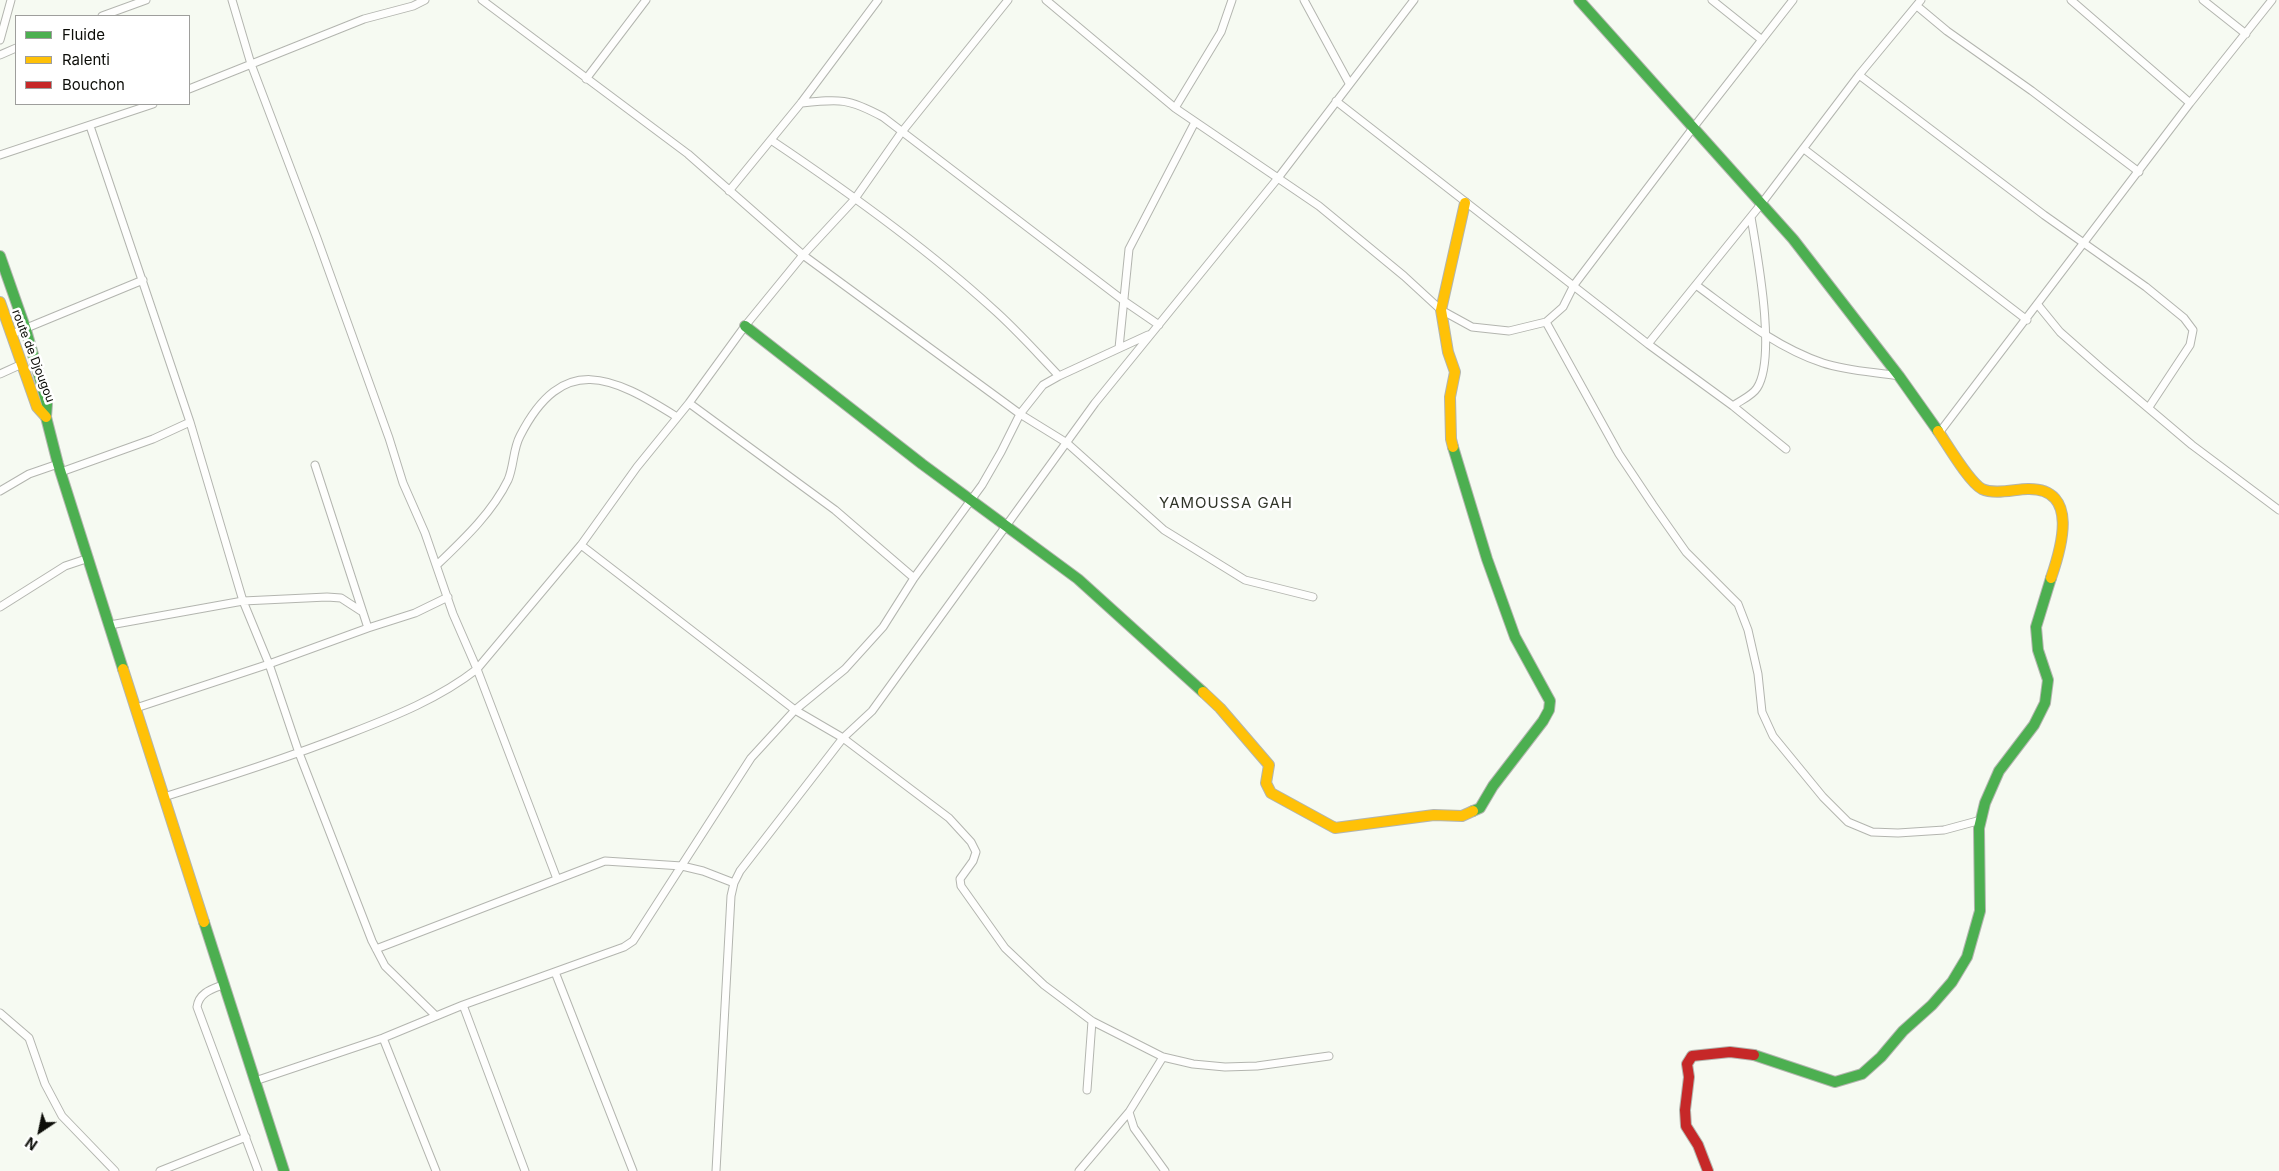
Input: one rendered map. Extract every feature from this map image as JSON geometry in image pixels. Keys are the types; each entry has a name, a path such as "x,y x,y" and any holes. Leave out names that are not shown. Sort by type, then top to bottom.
{"main road":[{"path":"1579,0 1793,239 1899,376 1972,480 1983,488 2004,491 2031,489 2051,495 2061,509 2064,525 2060,551 2036,627 2038,650 2048,680 2045,703 2034,725 1999,771 1985,803 1979,828 1980,911 1967,957 1952,982 1932,1005 1903,1030 1882,1057 1862,1074 1836,1082 1754,1055 1730,1052 1692,1056 1687,1064 1689,1077 1685,1110 1686,1126 1698,1145 1708,1171"},
{"path":"745,326 971,500 1078,579 1220,708 1269,765 1265,781 1266,787 1271,793 1335,828 1434,815 1462,816 1480,808 1493,786 1543,721 1549,710 1550,701 1515,637 1487,559 1451,439 1450,397 1455,372 1448,352 1441,310 1465,203"},
{"path":"0,256 26,330 47,404 46,416 60,468 188,876 226,984 284,1171"},
{"name":"route de Djougou","path":"0,302 37,407 46,416"}],"street":[{"path":"0,40 11,0"},
{"path":"105,15 146,0"},
{"path":"232,0 251,64 317,238 403,482 437,565 453,614 477,669 556,879"},
{"path":"190,89 364,19 413,6 425,0"},
{"path":"482,0 688,154 803,256 1020,414 1067,444 1164,530 1244,580 1313,597"},
{"path":"586,79 646,0"},
{"path":"729,191 801,103 878,0"},
{"path":"164,797 299,753 412,708 466,678 477,669 581,545 637,467 689,403 745,326 803,256 854,200 901,133 1008,0"},
{"path":"1046,0 1176,108 1319,206 1404,276 1441,310 1472,327 1509,331 1546,322 1563,307 1574,285 1793,0"},
{"path":"1176,108 1221,32 1232,0"},
{"path":"1304,0 1349,83"},
{"path":"716,1171 734,883 740,871 843,738 872,711 1095,403 1278,178 1414,0"},
{"path":"1712,0 1762,40"},
{"path":"2071,0 2190,104"},
{"path":"2203,0 2246,34"},
{"path":"1939,433 2190,104 2272,0"},
{"path":"1648,344 1762,203 1859,75 1919,3 1947,31 2032,91 2139,172"},
{"path":"0,54 15,48"},
{"path":"1859,75 2085,244 2146,287 2184,318 2193,330 2190,345 2149,407"},
{"path":"801,103 839,99 860,105 883,117 901,133 1124,302 1159,325"},
{"path":"1336,101 1465,203 1574,285 1648,344 1733,406 1786,449"},
{"path":"0,155 150,105"},
{"path":"1120,348 1129,249 1195,122"},
{"path":"90,126 190,422 243,601 269,664 299,753 376,950 385,966 436,1016"},
{"path":"771,140 912,242 992,308 1059,376"},
{"path":"1804,149 2026,320"},
{"path":"1733,406 1753,393 1759,386 1764,363 1765,336 1761,278 1751,217"},
{"path":"12,334 26,330 143,280"},
{"path":"1696,284 1765,336 1789,350 1825,364 1899,376"},
{"path":"2038,305 2060,332 2102,369 2192,445 2279,510"},
{"path":"1546,322 1619,454 1648,498 1686,552 1738,604 1748,630 1758,674 1762,712 1772,736 1824,797 1848,822 1872,832 1898,833 1944,830 1981,820"},
{"path":"255,1082 383,1038 463,1005 624,947 633,941 751,758 795,710 845,669 873,639 914,578 971,500 1001,452 1020,414 1043,386 1059,376 1150,334"},
{"path":"0,374 22,364"},
{"path":"437,565 472,531 491,506 508,480 519,438 534,412 555,391 575,380 593,379 610,381 635,392 677,417"},
{"path":"689,403 835,510 914,578"},
{"path":"0,491 29,474 60,468 154,439 190,422"},
{"path":"315,465 368,628"},
{"path":"581,545 795,710 843,738 949,818 972,842 976,852 960,879 962,886 1005,948 1044,985 1092,1021 1163,1057 1193,1064 1225,1068 1257,1066 1329,1056"},
{"path":"0,607 65,566 89,558"},
{"path":"136,708 415,613 448,597"},
{"path":"110,625 243,601 342,598 361,610"},
{"path":"376,950 605,861 682,866 703,871 734,883"},
{"path":"556,972 632,1171"},
{"path":"226,984 203,993 198,999 197,1007 258,1171"},
{"path":"463,1005 525,1171"},
{"path":"0,1013 29,1038 45,1084 62,1116 115,1171"},
{"path":"1087,1090 1092,1021"},
{"path":"383,1038 436,1171"},
{"path":"1079,1171 1129,1112 1163,1057"},
{"path":"1129,1112 1134,1128 1165,1171"},
{"path":"160,1171 246,1137"}],"traffic: fast":[{"path":"1579,0 1793,239 1899,376 1938,431"},
{"path":"0,256 26,330 47,404 46,417 58,464 123,669"},
{"path":"745,326 922,464 1078,579 1203,692"},
{"path":"1453,447 1487,559 1515,637 1550,701 1549,710 1543,721 1493,786 1480,808 1473,811"},
{"path":"1754,1055 1835,1082 1862,1074 1881,1057 1903,1031 1932,1005 1952,982 1967,957 1980,911 1979,828 1985,803 1999,771 2034,725 2045,703 2048,680 2038,650 2036,627 2051,578"},
{"path":"204,922 284,1171"}],"traffic: slow":[{"path":"1453,447 1451,439 1450,397 1455,372 1448,352 1441,310 1465,203"},
{"path":"0,302 37,407 46,417"},
{"path":"1938,431 1971,479 1982,489 1999,492 2028,489 2044,491 2055,498 2061,509 2063,522 2059,552 2051,578"},
{"path":"123,669 204,922"},
{"path":"1203,692 1220,708 1269,765 1266,783 1271,793 1335,828 1434,815 1462,816 1473,811"}],"traffic: jam":[{"path":"1708,1171 1698,1145 1686,1126 1685,1110 1689,1077 1687,1064 1692,1056 1730,1052 1754,1055"}],"district":[{"name":"YAMOUSSA GAH","path":"1226,503"}]}
